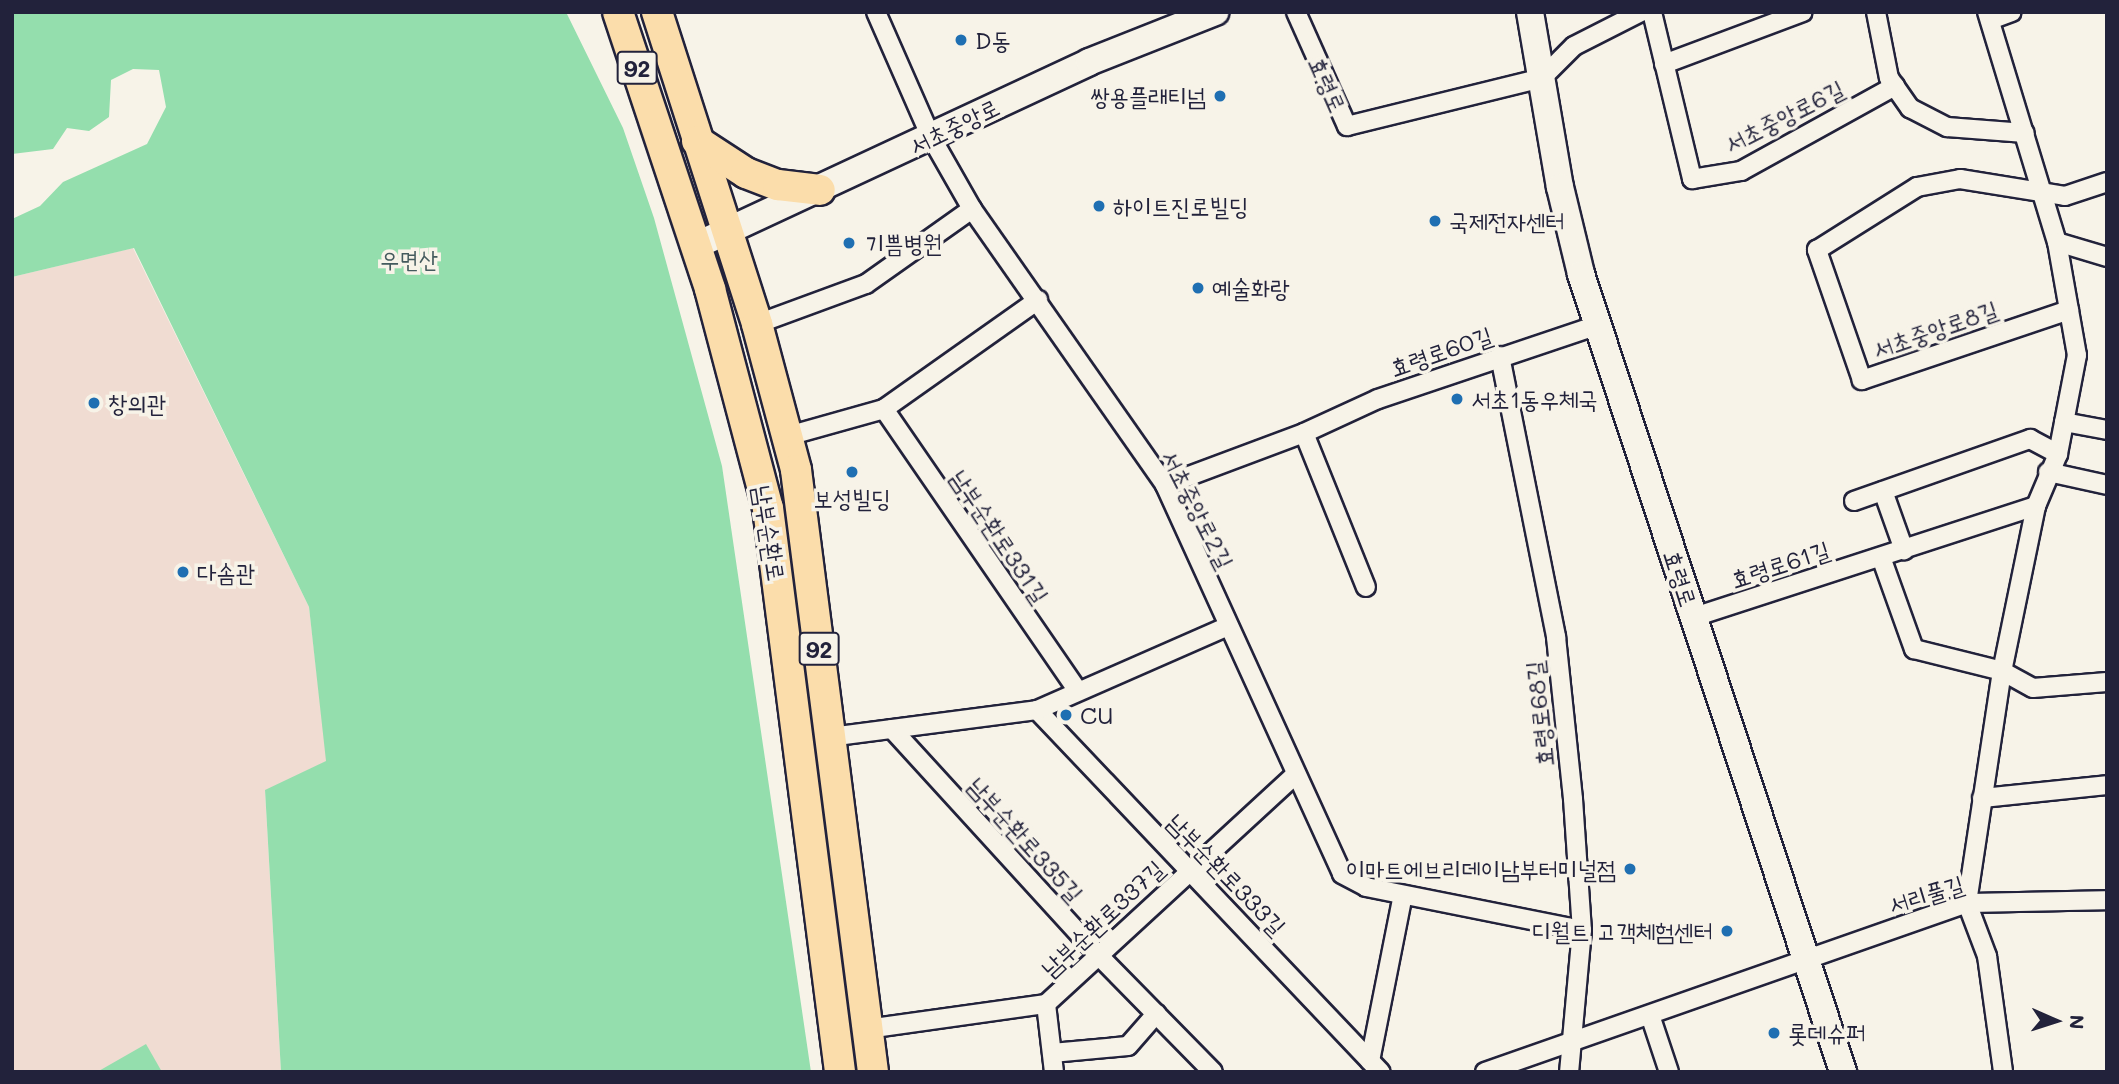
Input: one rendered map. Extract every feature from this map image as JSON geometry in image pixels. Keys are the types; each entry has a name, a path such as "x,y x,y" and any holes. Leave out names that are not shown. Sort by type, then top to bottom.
{"main road":[{"name":"남부순환로","path":"618,12 737,380 768,508 839,1072"},
{"name":"남부순환로","path":"657,12 729,233 788,436 801,501 873,1072"},
{"name":"서초중앙로","path":"695,246 729,233 1089,62 1215,12"},
{"name":"효령로","path":"1530,12 1560,187 1580,274 1843,1072"},
{"path":"656,125 693,127 763,180 820,190"}],"street":[{"name":"서초중앙로2길","path":"876,12 931,137 972,209 1165,485 1342,874 1366,887 1582,930"},
{"name":"효령로","path":"1296,12 1347,126 1542,78"},
{"path":"1542,78 1574,46 1641,12"},
{"path":"1652,12 1664,64 1803,12"},
{"path":"1876,12 1895,86 1910,108 1947,127 2025,133"},
{"path":"2003,1072 1987,956 1967,903 2003,671 2036,506 2048,472 2058,454 2077,355 2057,242 1989,16 2012,12"},
{"name":"서초중앙로6길","path":"1664,64 1692,179 1741,171 1895,86"},
{"name":"서초중앙로8길","path":"2043,195 1960,179 1917,187 1817,250 1862,380 2069,310"},
{"path":"2043,195 2065,196 2107,182"},
{"path":"757,324 866,284 972,209"},
{"path":"2057,242 2107,257"},
{"path":"788,436 884,409 1038,300"},
{"name":"효령로60길","path":"1165,485 1304,433 1378,398 1598,325"},
{"name":"효령로68길","path":"1500,356 1556,637 1582,930 1569,1072"},
{"name":"남부순환로331길","path":"884,409 1077,690"},
{"path":"2064,422 2107,430"},
{"path":"1304,433 1366,587"},
{"path":"1854,501 2029,439 2058,454"},
{"path":"2048,472 2107,485"},
{"path":"1883,491 1904,550"},
{"name":"효령로61길","path":"1694,617 2036,506"},
{"path":"1881,557 1914,649 2003,671 2033,688 2107,682"},
{"path":"830,737 1037,710 1077,690 1228,626"},
{"name":"남부순환로333길","path":"1037,710 1375,1067"},
{"name":"남부순환로335길","path":"892,729 1100,957 1213,1072"},
{"name":"남부순환로337길","path":"867,1030 1045,1004 1100,957 1189,870 1295,775"},
{"path":"1982,798 2107,785"},
{"path":"1375,1067 1403,894"},
{"name":"서리풀길","path":"1485,1072 1967,903 2107,900"},
{"path":"1045,1004 1054,1072"},
{"path":"1052,1053 1128,1046 1156,1014"},
{"path":"1650,1015 1669,1072"}],"shaded area":[{"path":"133,248 309,607 327,761 265,791 281,1072 12,1072 12,277"}],"green space":[{"name":"우면산","path":"12,12 566,12 623,128 654,218 722,466 811,1072 281,1072 265,790 326,761 309,607 134,248 12,277 12,219 40,206 63,182 147,144 166,107 159,70 133,69 111,80 109,117 89,131 67,128 53,149 12,154"},
{"path":"146,1044 162,1072 97,1072"}],"place":[{"name":"D동","path":"961,40"},
{"name":"쌍용플래티넘","path":"1220,96"},
{"name":"하이트진로빌딩","path":"1099,206"},
{"name":"국제전자센터","path":"1435,221"},
{"name":"기쁨병원","path":"849,243"},
{"name":"예술화랑","path":"1198,288"},
{"name":"서초1동우체국","path":"1457,399"},
{"name":"창의관","path":"94,403"},
{"name":"보성빌딩","path":"852,472"},
{"name":"다솜관","path":"183,572"},
{"name":"CU","path":"1066,715"},
{"name":"이마트에브리데이남부터미널점","path":"1630,869"},
{"name":"디월트 고객체험센터","path":"1727,931"},
{"name":"롯데슈퍼","path":"1774,1033"}]}
